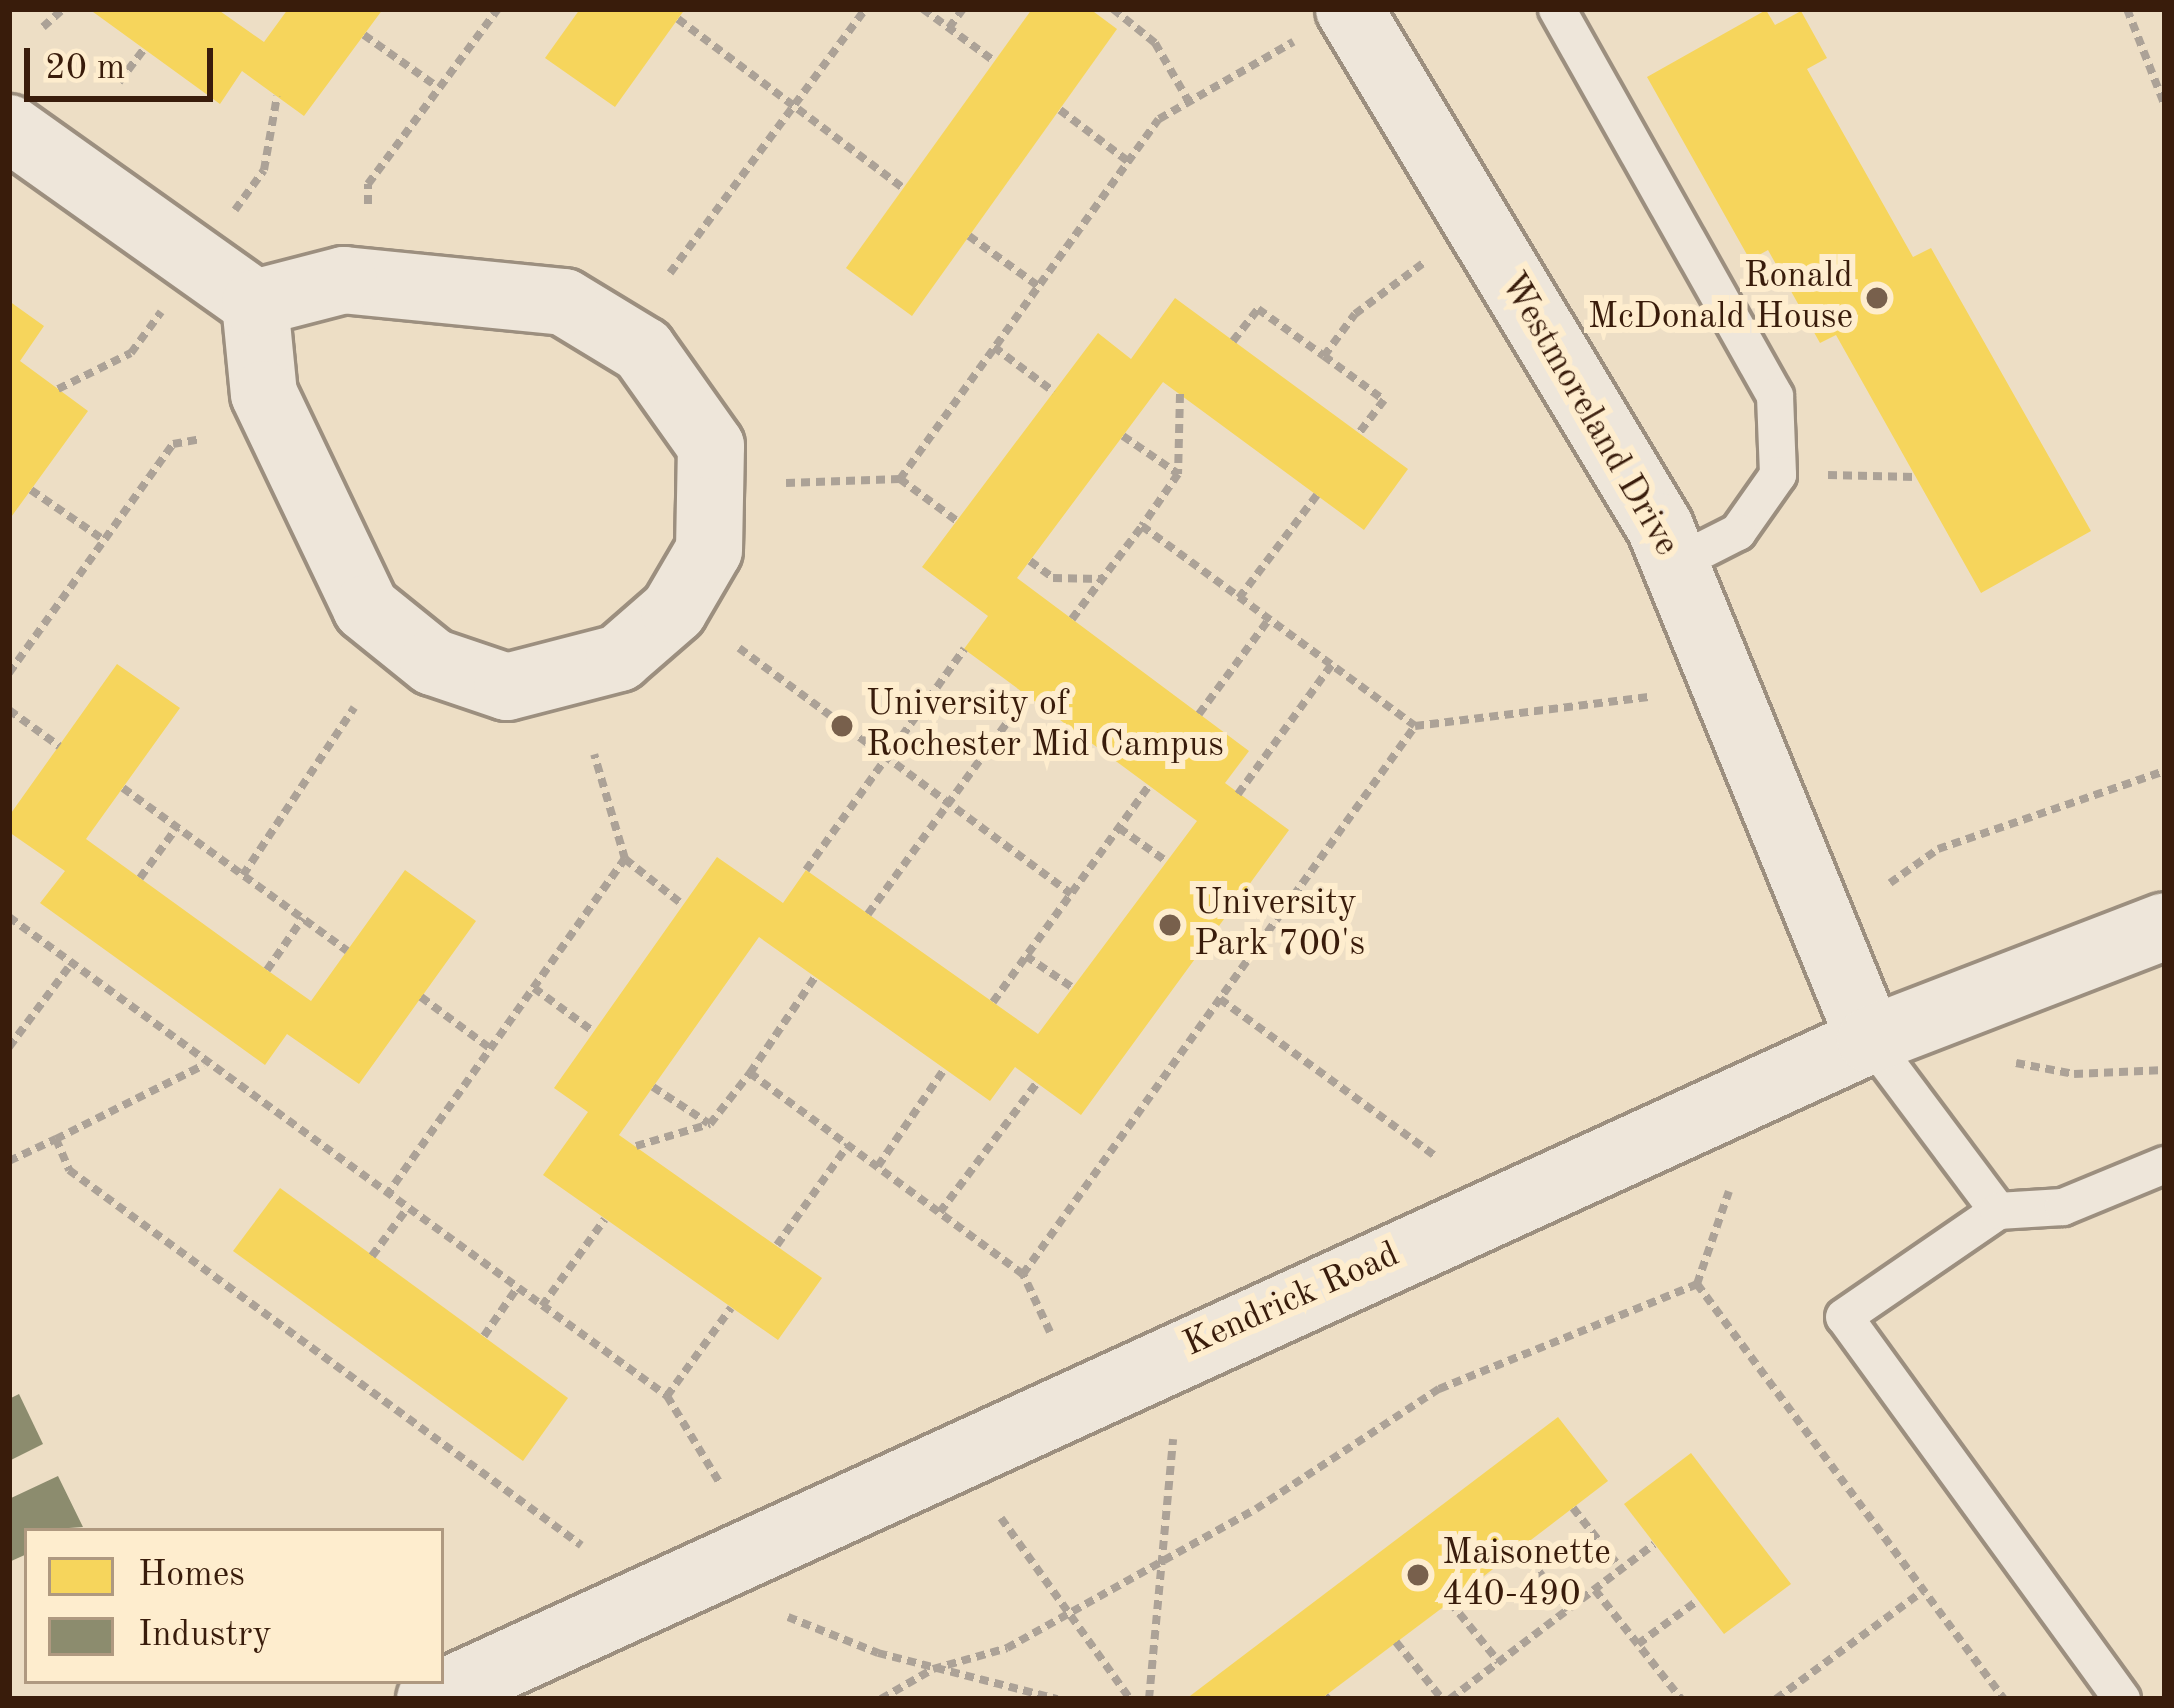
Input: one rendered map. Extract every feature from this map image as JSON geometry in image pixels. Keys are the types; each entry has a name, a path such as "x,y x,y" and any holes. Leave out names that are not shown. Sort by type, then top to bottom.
{"street":[{"name":"Westmoreland Drive","path":"1349,9 1675,564 1870,1040"},
{"path":"9,128 255,303 264,394 366,608 433,662 507,687 619,658 674,610 709,550 711,446 643,350 564,302 344,280 255,303"},
{"name":"Kendrick Road","path":"430,1699 1870,1040 2165,926"}],"lane":[{"path":"1558,9 1775,396 1778,475 1738,532 1675,564"},
{"path":"1870,1040 1998,1211"},
{"path":"2122,1699 1844,1316 1998,1211 2062,1207 2165,1165"}],"path":[{"path":"43,28 63,9"},
{"path":"368,204 368,184 436,86 498,9"},
{"path":"670,273 865,9"},
{"path":"923,9 994,61"},
{"path":"949,28 963,9"},
{"path":"1113,9 1155,43 1189,102"},
{"path":"2127,9 2165,106"},
{"path":"678,20 903,188"},
{"path":"364,35 436,86"},
{"path":"900,478 1159,119 1293,42"},
{"path":"119,82 145,49"},
{"path":"224,225 264,170 277,96"},
{"path":"1060,110 1129,162"},
{"path":"969,236 1038,286"},
{"path":"1324,356 1355,314 1426,261"},
{"path":"58,389 131,352 172,296"},
{"path":"1233,341 1258,309 1324,356 1384,400 1359,433"},
{"path":"994,347 1054,392"},
{"path":"1072,620 1178,474 1180,394"},
{"path":"1123,436 1178,474"},
{"path":"9,673 173,445 201,439"},
{"path":"1803,475 1915,477"},
{"path":"786,483 900,478 957,521"},
{"path":"31,490 104,539"},
{"path":"1240,598 1317,495"},
{"path":"1142,526 1415,726 1648,698"},
{"path":"1030,560 1053,578 1102,579"},
{"path":"1199,713 1269,619"},
{"path":"740,649 1071,894"},
{"path":"806,870 964,649"},
{"path":"1238,794 1331,664"},
{"path":"868,914 1027,695"},
{"path":"243,875 354,708"},
{"path":"9,710 59,746"},
{"path":"1023,1274 1415,726"},
{"path":"594,754 625,859 683,905"},
{"path":"1890,883 1938,849 2165,771"},
{"path":"994,1002 1149,786"},
{"path":"123,788 347,951"},
{"path":"140,878 177,827"},
{"path":"1119,828 1166,862"},
{"path":"386,1196 625,859"},
{"path":"9,917 68,968 667,1396 719,1482"},
{"path":"267,970 303,918"},
{"path":"1027,956 1073,988"},
{"path":"9,1047 68,968"},
{"path":"636,1146 710,1124 815,977"},
{"path":"534,988 594,1032"},
{"path":"422,998 491,1049"},
{"path":"1220,999 1437,1157"},
{"path":"2016,1063 2074,1074 2165,1070"},
{"path":"9,1161 204,1065"},
{"path":"878,1166 945,1068"},
{"path":"750,1073 1023,1274 1050,1332"},
{"path":"940,1212 1037,1083"},
{"path":"653,1087 710,1124"},
{"path":"56,1139 69,1170 580,1545"},
{"path":"777,1245 848,1145"},
{"path":"881,1699 933,1669 1007,1648 1065,1616 1162,1562 1439,1389 1697,1284 1730,1191"},
{"path":"372,1256 406,1210"},
{"path":"542,1306 605,1219"},
{"path":"1697,1284 2004,1699"},
{"path":"484,1336 518,1288"},
{"path":"667,1396 731,1308"},
{"path":"1149,1699 1173,1438"},
{"path":"1573,1508 1621,1569"},
{"path":"1000,1518 1065,1616 1130,1699"},
{"path":"1396,1642 1446,1699 1654,1544"},
{"path":"1521,1548 1568,1610"},
{"path":"1594,1590 1681,1699"},
{"path":"1776,1699 1923,1591"},
{"path":"1638,1644 1697,1601"},
{"path":"1450,1602 1498,1662"},
{"path":"788,1617 933,1669 1057,1699"}],"building: Homes":[{"path":"89,9 217,9 264,42 288,9 383,9 304,116 242,71 220,104"},
{"path":"580,9 685,9 615,107 545,58"},
{"path":"1032,9 1090,9 1117,29 912,316 846,268"},
{"name":"Ronald McDonald House","path":"1766,10 1775,25 1801,11 1827,58 1807,69 1913,257 1931,248 2091,531 1981,593 1836,335 1820,343 1768,250 1750,260 1647,77"},
{"path":"1175,298 1408,469 1364,530 1163,382 1017,578 1249,751 1225,783 1289,830 1081,1115 1015,1067 990,1101 759,937 619,1135 822,1278 778,1340 543,1175 588,1112 554,1088 717,857 783,903 806,870 1038,1034 1197,821 964,649 988,616 922,567 1098,333 1131,359"},
{"path":"9,301 44,326 20,361 88,411 9,520"},
{"path":"117,664 180,708 86,839 267,970 311,1001 405,870 476,921 359,1084 287,1034 265,1065 40,903 65,871 9,832 9,816"},
{"path":"280,1188 568,1398 523,1461 233,1251"},
{"name":"Maisonette 440-490","path":"1558,1417 1608,1481 1450,1602 1321,1699 1186,1699"},
{"path":"1691,1453 1791,1584 1724,1634 1624,1504"}],"building: Industry":[{"path":"19,1394 43,1444 9,1461 9,1399"},
{"path":"58,1476 83,1527 24,1528 24,1555 9,1562 9,1499"}],"place":[{"name":"Ronald McDonald House","path":"1877,298"},
{"name":"University of Rochester Mid Campus","path":"842,726"},
{"name":"University Park 700's","path":"1170,925"},
{"name":"Maisonette 440-490","path":"1418,1575"}]}
